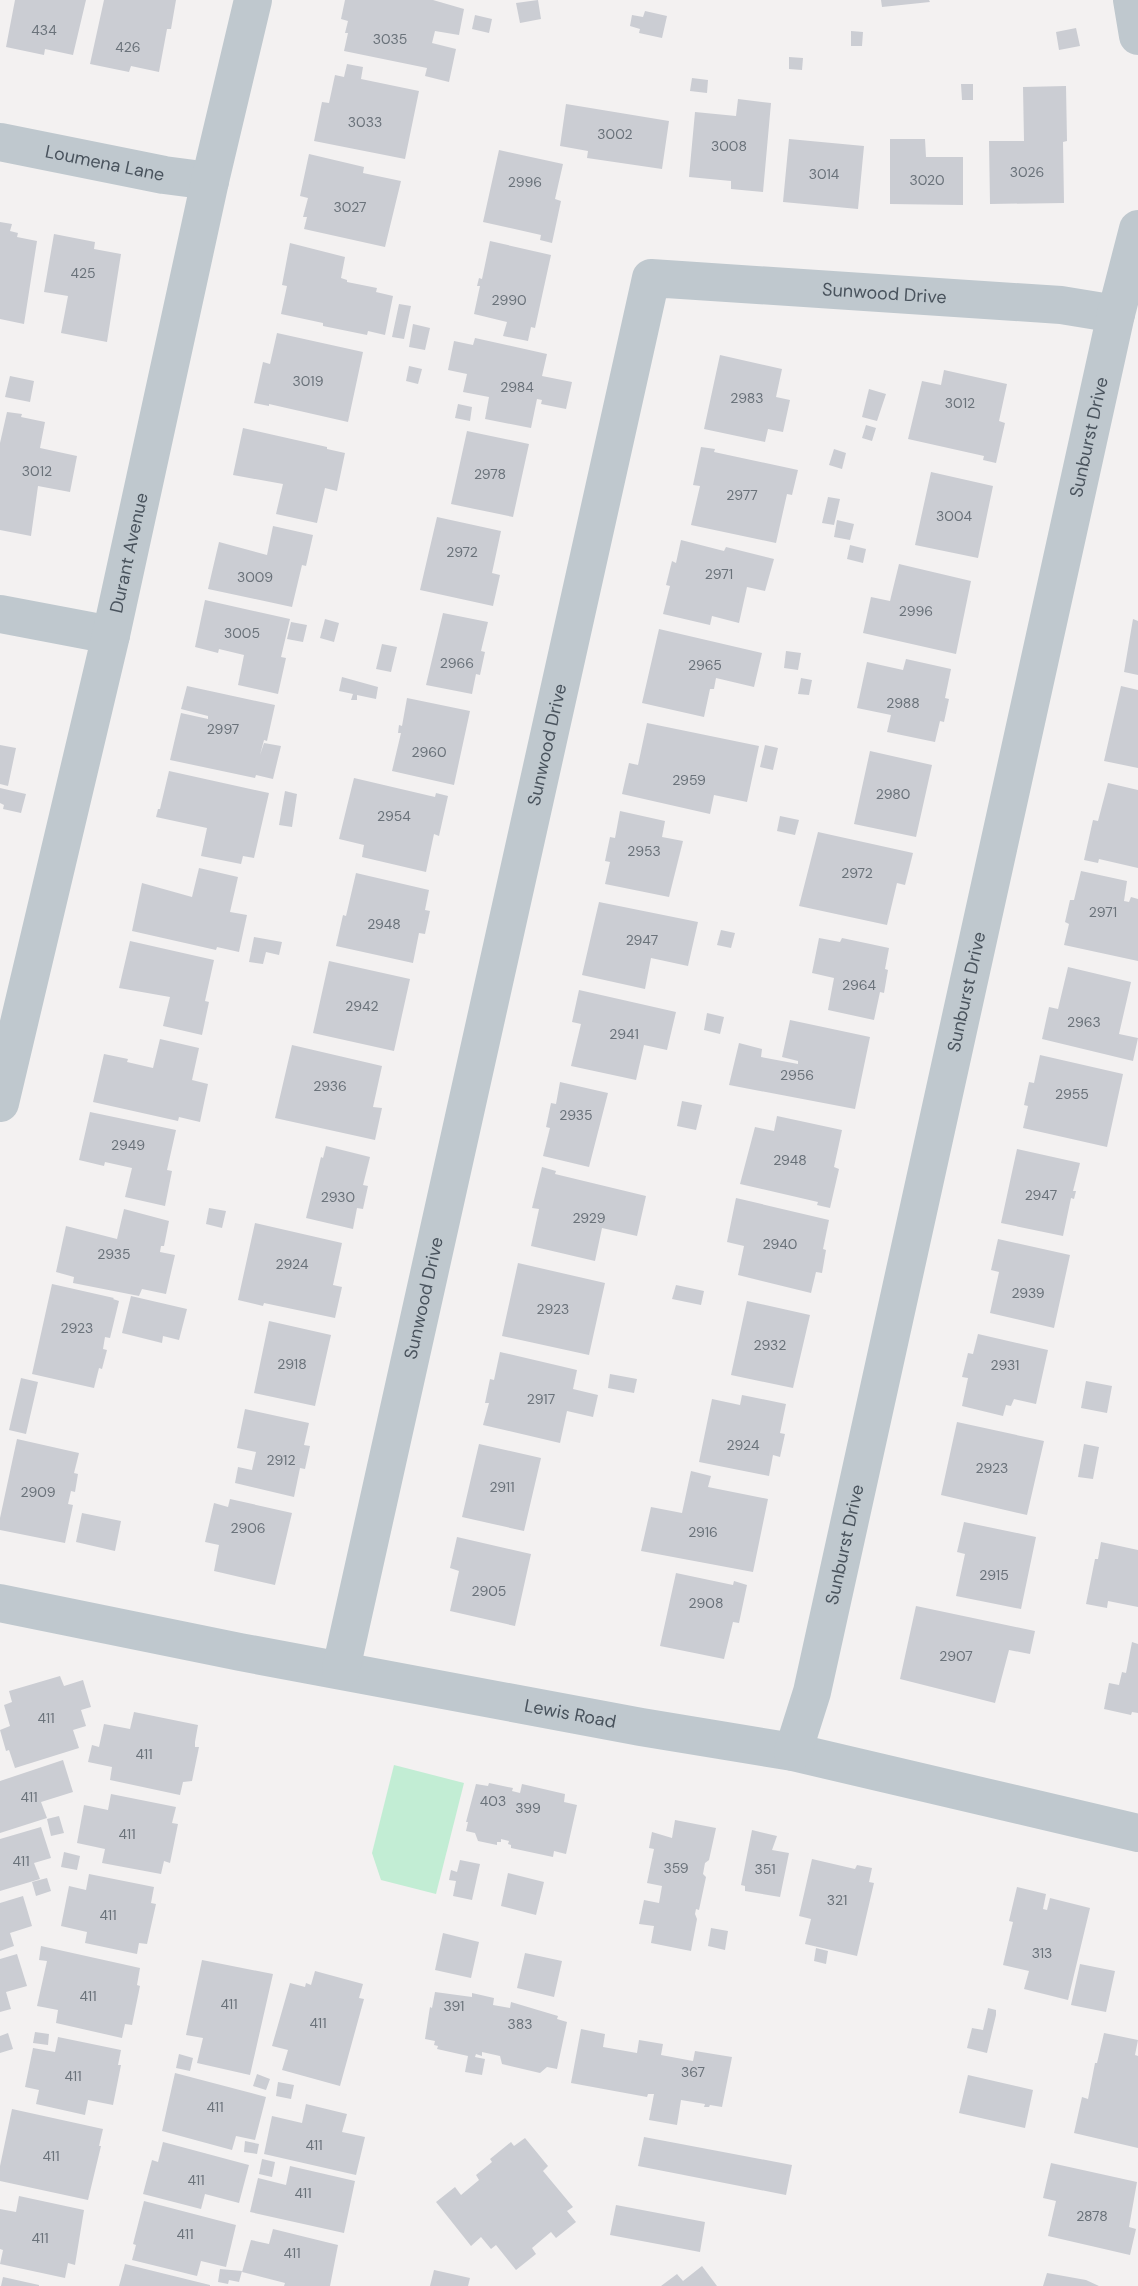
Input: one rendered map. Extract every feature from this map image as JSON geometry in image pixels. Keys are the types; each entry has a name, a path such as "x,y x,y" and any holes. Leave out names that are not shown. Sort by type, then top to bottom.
{"street":[{"name":"Durant Avenue","path":"2,1084 111,635 253,0"},
{"path":"1132,0 1138,36"},
{"name":"Loumena Lane","path":"0,142 211,181"},
{"name":"Sunburst Drive","path":"793,1752 815,1679 1116,314 1138,229"},
{"name":"Sunwood Drive","path":"341,1670 651,278 1062,305 1116,314"},
{"path":"0,614 111,635"},
{"name":"Lewis Road","path":"0,1603 240,1652 641,1727 793,1752 1138,1833"}],"green space":[{"path":"394,1765 464,1783 436,1894 381,1880 372,1853"}],"building":[{"path":"15,0 86,0 73,55 45,49 44,55 6,47"},
{"path":"104,0 176,0 159,72 131,66 129,72 90,64"},
{"path":"345,0 433,0 464,9 459,35 435,31 432,43 456,49 449,82 425,76 427,68 344,51 348,33 345,33 348,21 341,19"},
{"path":"538,0 541,19 520,23 516,3"},
{"path":"881,0 929,0 930,2 882,7"},
{"path":"645,11 667,16 662,38 639,33 640,29 630,26 632,15 643,17"},
{"path":"475,15 492,19 489,33 472,29"},
{"path":"1076,28 1080,46 1059,50 1056,32"},
{"path":"851,31 863,32 862,46 851,46"},
{"path":"789,57 803,58 802,70 789,69"},
{"path":"347,64 363,67 361,79 419,91 405,159 314,141 322,102 329,103 335,75 344,77"},
{"path":"692,78 708,80 707,93 690,91"},
{"path":"961,84 973,84 973,100 962,100"},
{"path":"1066,86 1064,203 990,204 989,141 1024,141 1023,87"},
{"path":"738,99 771,103 763,192 731,189 731,181 689,177 695,112 736,116"},
{"path":"566,104 669,121 662,169 587,158 588,151 560,146"},
{"path":"789,139 864,146 858,209 783,202"},
{"path":"890,139 925,139 926,157 963,157 963,205 890,204"},
{"path":"499,150 563,164 555,199 561,201 552,243 540,240 541,235 483,222"},
{"path":"309,154 364,167 363,173 401,181 385,247 304,229 307,217 303,217 308,198 300,196"},
{"path":"0,222 12,224 10,231 18,233 17,237 37,241 24,324 0,319"},
{"path":"54,234 95,242 94,249 121,254 107,342 61,333 68,296 44,292"},
{"path":"490,241 551,255 535,328 531,327 528,341 503,336 507,322 474,314 480,286 477,286 479,278 482,279"},
{"path":"290,243 345,257 341,278 347,282 377,288 376,292 393,296 385,335 368,331 367,335 281,314 287,286 282,285"},
{"path":"399,304 411,306 404,339 392,337"},
{"path":"413,324 430,328 425,350 409,347"},
{"path":"277,333 363,352 348,422 254,403 263,362 270,364"},
{"path":"475,338 547,354 542,376 572,382 566,409 541,404 542,400 537,399 531,428 485,419 489,397 463,392 467,374 448,370 454,341 473,345"},
{"path":"720,355 782,369 776,397 790,400 783,432 768,429 765,442 704,429"},
{"path":"409,366 422,369 418,384 406,381"},
{"path":"944,370 1007,384 999,421 1005,423 996,463 983,460 984,456 908,439 922,381 941,385"},
{"path":"10,376 34,381 30,402 5,397"},
{"path":"869,389 886,394 877,421 862,417"},
{"path":"458,404 472,407 470,421 455,418"},
{"path":"7,412 45,422 40,448 77,456 70,492 38,486 31,536 0,530 0,443"},
{"path":"866,425 876,428 872,441 862,438"},
{"path":"243,428 345,453 337,491 325,488 317,523 276,514 283,484 233,475"},
{"path":"467,431 529,444 513,517 451,504"},
{"path":"701,447 798,470 792,495 787,494 776,543 691,525 700,486 693,485"},
{"path":"834,449 846,453 842,469 829,465"},
{"path":"931,472 993,486 978,558 915,545"},
{"path":"828,497 840,499 834,525 822,523"},
{"path":"437,517 501,531 492,573 500,575 493,606 420,590"},
{"path":"837,520 854,524 850,540 834,537"},
{"path":"273,526 313,535 306,566 302,565 292,607 208,589 219,542 267,555"},
{"path":"681,540 724,551 726,547 774,559 765,591 747,587 739,623 712,616 710,625 663,614 670,586 666,585 672,561 676,563"},
{"path":"850,545 866,549 863,563 847,559"},
{"path":"899,564 971,581 956,654 863,633 871,597 890,601"},
{"path":"205,600 290,619 281,657 286,658 278,694 238,685 244,655 219,649 218,653 195,647"},
{"path":"443,613 488,622 481,651 485,652 480,675 476,674 472,694 426,685"},
{"path":"325,619 339,623 334,642 320,638"},
{"path":"1133,619 1138,621 1138,675 1124,672"},
{"path":"291,622 307,625 303,642 287,639"},
{"path":"659,629 762,653 754,687 716,678 714,689 710,689 704,717 642,703"},
{"path":"382,644 397,647 391,672 376,669"},
{"path":"786,651 801,653 798,670 784,668"},
{"path":"906,659 951,669 945,698 949,699 944,722 940,721 935,742 887,732 891,715 857,708 867,662 903,670"},
{"path":"342,677 378,687 376,699 357,695 357,700 351,700 353,694 339,691"},
{"path":"801,678 812,680 809,695 798,694"},
{"path":"187,686 275,705 267,741 264,740 260,755 264,743 281,746 273,779 256,775 255,778 170,760 181,713 208,719 208,716 181,709"},
{"path":"1121,686 1138,690 1138,768 1104,761"},
{"path":"407,698 470,711 454,785 392,771 401,733 398,733 399,725 402,726"},
{"path":"647,723 759,746 747,802 714,795 710,814 622,794 629,763 638,765"},
{"path":"0,745 16,748 8,786 0,784"},
{"path":"765,745 778,748 773,770 760,767"},
{"path":"870,751 932,765 916,837 854,824"},
{"path":"169,771 269,793 254,858 243,856 241,864 201,856 207,828 156,817"},
{"path":"354,778 435,797 436,793 448,796 439,836 434,834 426,872 362,857 364,845 339,839"},
{"path":"1108,783 1138,790 1138,868 1099,859 1098,863 1084,860 1093,820 1098,821"},
{"path":"0,788 26,794 21,813 3,809 4,805 0,803"},
{"path":"285,791 297,794 292,827 279,825"},
{"path":"620,811 665,821 662,837 683,841 669,897 605,884 610,862 605,861 610,837 615,838"},
{"path":"780,816 799,820 795,835 777,831"},
{"path":"818,832 913,853 905,885 897,883 887,925 799,906"},
{"path":"199,868 238,877 230,912 247,915 239,952 217,947 216,950 132,931 142,883 192,897"},
{"path":"1081,871 1127,881 1124,901 1129,902 1131,897 1138,899 1138,961 1064,945 1069,924 1065,922 1070,900 1074,900"},
{"path":"356,873 429,890 425,910 430,911 425,934 419,933 413,963 336,946"},
{"path":"599,902 698,922 688,966 651,958 645,989 582,975"},
{"path":"721,930 735,933 731,948 717,945"},
{"path":"254,937 282,942 279,955 266,952 263,964 249,962"},
{"path":"819,938 840,942 842,938 889,948 884,993 880,992 874,1020 828,1010 834,978 812,973"},
{"path":"130,941 214,960 205,1001 209,1002 202,1035 163,1026 170,997 119,988"},
{"path":"329,961 410,979 394,1051 313,1033"},
{"path":"1068,967 1131,982 1119,1034 1138,1038 1133,1061 1042,1039 1049,1007 1058,1009"},
{"path":"579,990 676,1012 667,1050 644,1045 636,1080 571,1066 581,1024 572,1022"},
{"path":"707,1013 724,1017 720,1034 704,1030"},
{"path":"790,1020 870,1037 855,1109 729,1085 739,1043 762,1049 761,1057 798,1064 798,1061 782,1057"},
{"path":"160,1039 199,1048 192,1080 208,1084 200,1122 179,1117 178,1121 93,1102 104,1054 153,1068"},
{"path":"292,1045 382,1066 373,1107 382,1108 375,1140 275,1118"},
{"path":"1040,1055 1123,1074 1107,1147 1023,1128 1028,1106 1024,1105 1029,1082 1034,1083"},
{"path":"560,1082 608,1093 589,1167 543,1156 550,1128 546,1127 551,1103 556,1104"},
{"path":"682,1101 702,1105 696,1130 677,1126"},
{"path":"90,1112 176,1130 167,1170 172,1171 165,1206 125,1197 132,1168 105,1162 104,1166 79,1160"},
{"path":"777,1116 842,1130 834,1167 839,1169 830,1208 817,1205 818,1202 740,1184 755,1127 774,1131"},
{"path":"326,1146 370,1157 363,1185 368,1186 363,1209 357,1208 353,1229 306,1218"},
{"path":"1017,1149 1080,1163 1073,1191 1076,1191 1074,1199 1071,1198 1063,1236 1001,1223"},
{"path":"542,1167 556,1171 555,1174 646,1196 637,1236 602,1228 595,1261 531,1246 539,1209 532,1208"},
{"path":"736,1198 829,1220 823,1249 826,1250 822,1273 816,1272 811,1293 738,1275 744,1246 727,1242"},
{"path":"209,1208 226,1211 222,1228 206,1224"},
{"path":"124,1209 169,1221 164,1246 161,1246 160,1252 175,1255 166,1294 142,1289 139,1296 73,1283 74,1277 56,1272 66,1226 117,1239"},
{"path":"255,1223 342,1243 333,1285 342,1287 335,1318 238,1300"},
{"path":"998,1239 1070,1255 1054,1328 990,1313 999,1272 991,1270"},
{"path":"518,1263 605,1283 589,1355 502,1336"},
{"path":"52,1284 119,1301 110,1338 105,1337 103,1349 107,1350 94,1388 32,1374"},
{"path":"676,1285 704,1291 701,1305 672,1299"},
{"path":"131,1296 187,1309 179,1340 163,1336 162,1343 122,1333"},
{"path":"747,1301 810,1315 793,1388 731,1375"},
{"path":"269,1321 331,1335 315,1406 254,1393"},
{"path":"978,1334 1048,1350 1036,1404 1014,1399 1011,1406 1006,1405 1003,1416 962,1406 968,1378 962,1377 968,1353 973,1354"},
{"path":"500,1352 577,1370 573,1389 598,1395 593,1417 567,1411 560,1443 483,1425 489,1403 485,1403 490,1379 494,1380"},
{"path":"610,1374 637,1379 634,1393 608,1388"},
{"path":"21,1378 38,1382 26,1434 9,1430"},
{"path":"1086,1381 1112,1386 1107,1413 1081,1408"},
{"path":"742,1395 786,1404 780,1433 785,1434 780,1457 773,1455 769,1476 699,1462 712,1399 740,1405"},
{"path":"245,1409 309,1423 304,1445 310,1446 305,1469 300,1468 294,1497 235,1483 238,1467 252,1470 256,1452 237,1448"},
{"path":"957,1422 1044,1441 1027,1515 941,1495"},
{"path":"17,1439 79,1453 74,1473 78,1474 75,1492 71,1491 68,1504 73,1505 65,1543 0,1530 0,1518"},
{"path":"479,1444 541,1458 524,1531 462,1517"},
{"path":"1084,1444 1099,1447 1093,1479 1078,1477"},
{"path":"691,1471 711,1476 708,1487 768,1499 753,1572 641,1551 651,1507 682,1513"},
{"path":"230,1499 292,1513 275,1585 214,1571 219,1545 205,1542 214,1503 228,1507"},
{"path":"82,1513 121,1521 115,1551 76,1542"},
{"path":"964,1522 1036,1537 1021,1609 956,1596 965,1554 957,1552"},
{"path":"457,1537 531,1554 515,1626 450,1611 459,1571 450,1568"},
{"path":"1101,1542 1138,1550 1138,1607 1108,1601 1107,1608 1086,1604"},
{"path":"676,1573 733,1585 734,1581 747,1585 739,1623 733,1622 724,1659 660,1646"},
{"path":"916,1606 1035,1631 1030,1654 1009,1650 995,1703 900,1679"},
{"path":"1132,1642 1138,1644 1138,1713 1132,1712 1131,1715 1104,1709 1109,1683 1119,1685 1122,1672 1126,1673"},
{"path":"60,1676 64,1686 83,1680 91,1707 81,1710 86,1726 73,1730 79,1748 15,1768 9,1750 6,1751 0,1730 10,1726 4,1705 12,1702 9,1691"},
{"path":"134,1712 198,1725 195,1747 199,1747 192,1781 183,1782 180,1795 110,1780 112,1767 88,1762 92,1745 99,1747 104,1724 130,1729"},
{"path":"63,1760 73,1792 41,1802 47,1818 0,1833 0,1781"},
{"path":"489,1783 513,1788 512,1791 520,1793 522,1784 565,1794 564,1802 577,1805 566,1854 554,1851 553,1857 511,1848 509,1841 501,1839 497,1845 478,1841 475,1833 466,1831 476,1784 488,1786"},
{"path":"111,1794 176,1807 172,1823 178,1824 170,1863 164,1861 161,1874 102,1863 105,1849 77,1843 84,1805 108,1810"},
{"path":"59,1816 64,1833 51,1836 47,1819"},
{"path":"675,1820 716,1828 709,1860 705,1863 703,1874 706,1877 699,1910 696,1909 697,1919 691,1951 651,1943 654,1926 639,1924 644,1900 659,1903 662,1886 647,1883 654,1849 649,1848 652,1832 672,1838"},
{"path":"41,1827 51,1858 34,1863 40,1879 0,1891 0,1839"},
{"path":"752,1830 777,1836 772,1850 789,1853 780,1897 745,1891 745,1886 741,1885"},
{"path":"64,1852 80,1856 77,1870 61,1867"},
{"path":"812,1859 855,1869 857,1865 872,1868 869,1882 874,1883 857,1956 805,1944 811,1919 799,1916"},
{"path":"460,1860 480,1864 472,1900 453,1896 456,1881 449,1880 451,1870 457,1872"},
{"path":"508,1873 544,1882 536,1915 501,1906"},
{"path":"89,1874 154,1887 151,1903 156,1904 147,1944 139,1943 137,1954 85,1943 87,1932 61,1926 69,1886 86,1890"},
{"path":"47,1878 51,1891 36,1896 32,1882"},
{"path":"1017,1887 1046,1894 1043,1909 1047,1910 1050,1898 1090,1908 1068,2000 1024,1989 1029,1971 1003,1965 1013,1922 1009,1921"},
{"path":"23,1896 32,1926 10,1933 14,1946 0,1951 0,1903"},
{"path":"711,1928 728,1931 725,1950 708,1946"},
{"path":"443,1933 479,1942 471,1978 435,1970"},
{"path":"41,1946 140,1968 137,1985 140,1986 132,2025 125,2024 122,2038 56,2023 58,2010 37,2006 47,1961 39,1960"},
{"path":"816,1948 828,1951 826,1964 814,1961"},
{"path":"525,1953 562,1961 554,1997 517,1988"},
{"path":"17,1954 27,1986 6,1992 11,2009 0,2012 0,1959"},
{"path":"202,1960 273,1974 250,2075 197,2063 203,2038 186,2035"},
{"path":"1080,1964 1115,1971 1106,2012 1071,2005"},
{"path":"315,1971 363,1984 359,1998 364,1999 340,2086 282,2070 288,2050 272,2046 290,1983 305,1987 306,1983 311,1985"},
{"path":"435,1992 472,1997 472,1993 494,1998 493,2005 510,2008 511,2002 558,2016 557,2019 567,2022 557,2069 547,2067 540,2073 502,2064 500,2056 482,2052 482,2056 476,2054 475,2057 485,2059 482,2075 465,2072 468,2056 437,2049 435,2041 425,2039"},
{"path":"988,2008 996,2010 996,2015 987,2053 967,2048 972,2028 983,2030"},
{"path":"581,2029 605,2034 603,2047 637,2053 639,2040 663,2044 661,2055 693,2061 695,2051 732,2057 722,2107 704,2107 705,2104 681,2100 677,2125 649,2120 654,2094 648,2094 647,2097 571,2083"},
{"path":"35,2032 49,2034 48,2045 33,2043"},
{"path":"8,2033 13,2049 0,2053 0,2036"},
{"path":"1104,2033 1138,2040 1135,2055 1138,2056 1138,2148 1074,2133 1082,2097 1088,2099"},
{"path":"58,2037 121,2050 118,2065 121,2065 113,2105 88,2100 85,2115 36,2104 39,2090 25,2087 33,2048 55,2052"},
{"path":"179,2054 193,2058 190,2071 176,2068"},
{"path":"175,2073 266,2097 255,2140 236,2136 232,2150 162,2131"},
{"path":"257,2074 270,2079 266,2090 253,2086"},
{"path":"968,2075 1033,2090 1025,2128 959,2113"},
{"path":"278,2082 294,2085 291,2099 276,2096"},
{"path":"306,2104 347,2114 342,2132 365,2137 356,2175 264,2154 272,2116 302,2123"},
{"path":"12,2109 103,2129 88,2200 0,2181 0,2166"},
{"path":"644,2137 792,2165 786,2195 638,2166"},
{"path":"525,2138 548,2166 543,2171 573,2207 567,2211 576,2222 556,2238 551,2232 532,2248 536,2254 516,2270 496,2245 491,2249 481,2237 471,2246 436,2202 455,2187 461,2195 479,2180 476,2175 492,2162 490,2159 511,2142 514,2146"},
{"path":"245,2141 259,2144 257,2154 244,2152"},
{"path":"163,2142 249,2165 239,2203 205,2194 201,2209 143,2194 152,2160 158,2162"},
{"path":"262,2159 275,2162 272,2177 259,2174"},
{"path":"1051,2163 1137,2182 1129,2227 1136,2229 1130,2255 1048,2236 1056,2201 1043,2198"},
{"path":"290,2166 355,2181 344,2233 250,2212 258,2178 286,2185"},
{"path":"19,2196 84,2210 75,2265 68,2263 65,2278 0,2264 3,2250 0,2249 0,2209 16,2212"},
{"path":"144,2201 236,2225 226,2267 201,2261 197,2276 132,2260 136,2245 133,2244"},
{"path":"616,2205 705,2222 700,2252 610,2235"},
{"path":"273,2229 338,2245 330,2286 284,2286 285,2283 242,2272 251,2240 269,2244"},
{"path":"125,2264 210,2285 210,2286 119,2286"},
{"path":"702,2266 717,2286 661,2286 677,2274 683,2281"},
{"path":"220,2269 242,2271 239,2282 218,2282"},
{"path":"434,2270 470,2278 468,2286 430,2286"},
{"path":"1047,2273 1086,2280 1099,2286 1043,2286"},
{"path":"3,2277 39,2285 39,2286 1,2286"}]}
